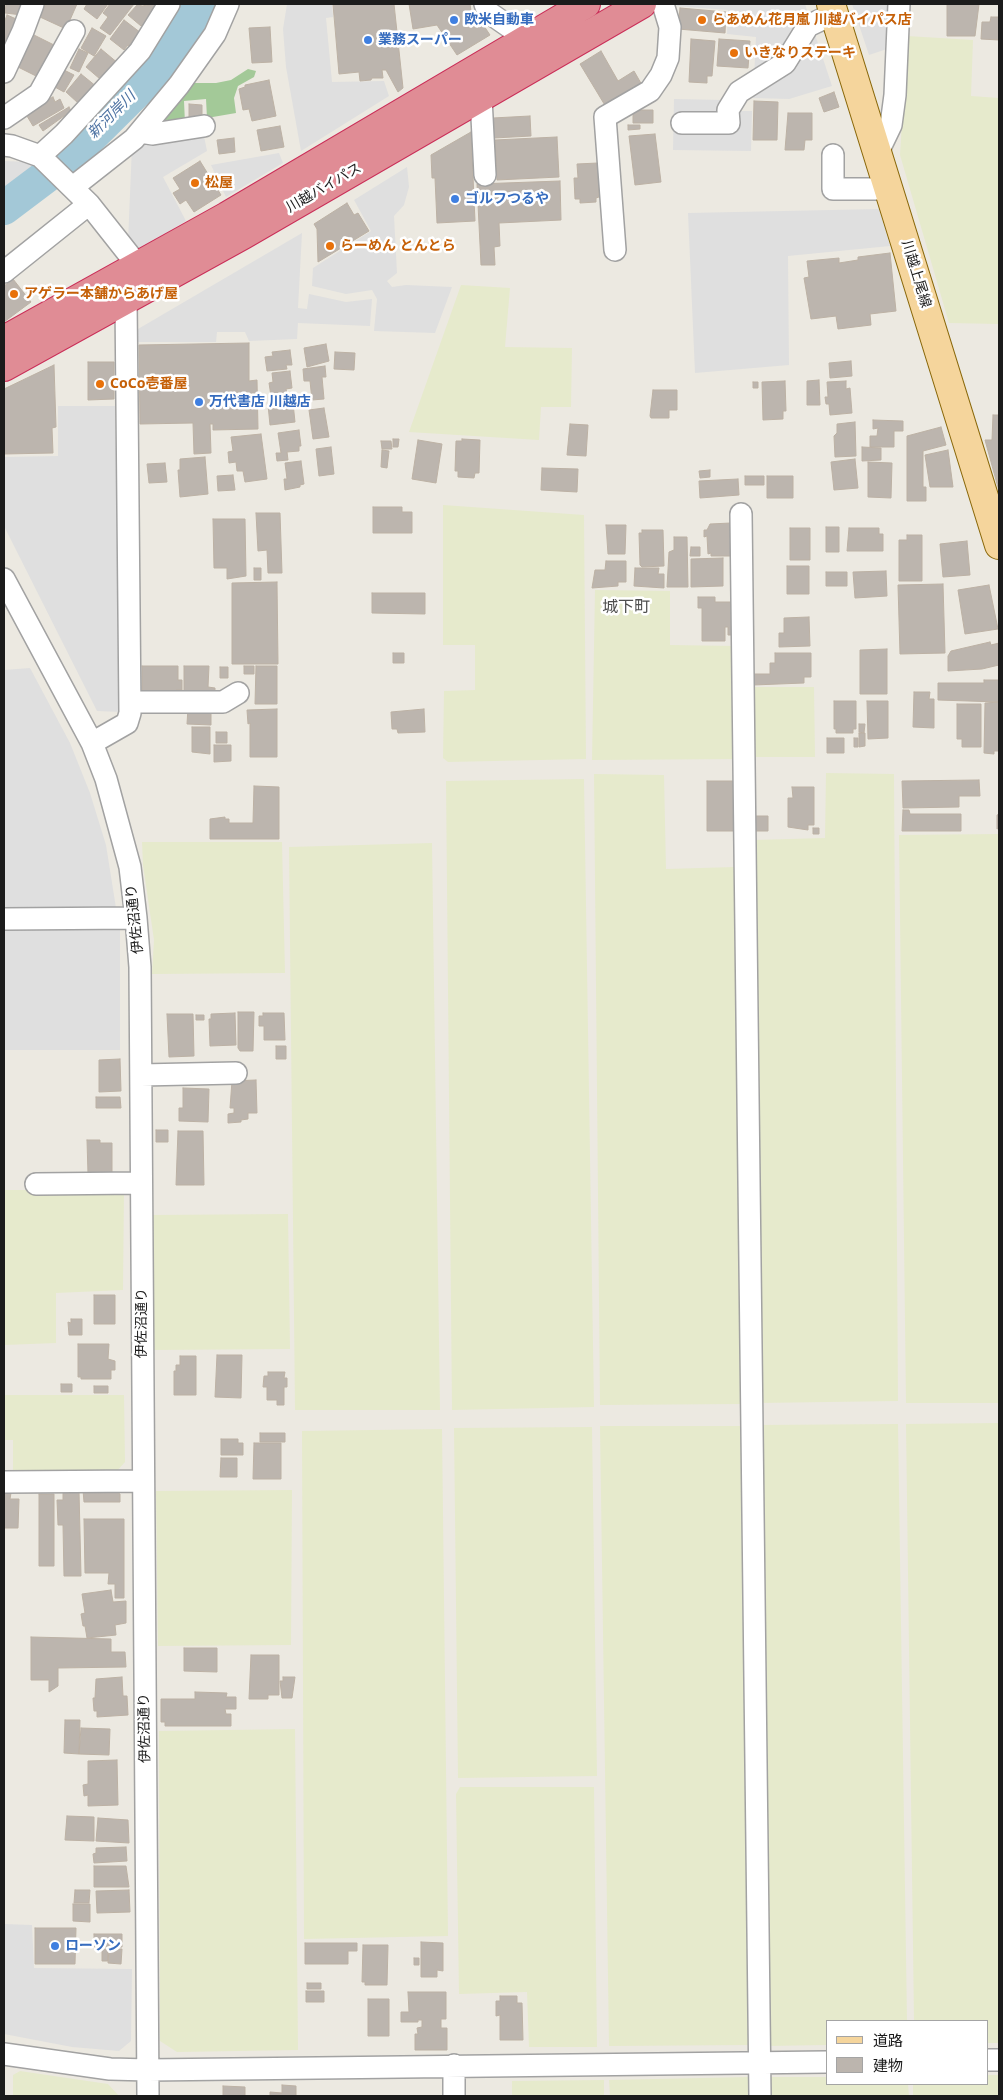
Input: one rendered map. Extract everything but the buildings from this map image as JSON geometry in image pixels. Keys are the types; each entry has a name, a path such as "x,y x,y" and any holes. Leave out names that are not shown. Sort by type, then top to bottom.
{"highway":[{"name":"川越バイパス","path":"4,340 138,266 586,4"},
{"name":"川越バイパス","path":"4,367 126,300 642,4"}],"main road":[{"name":"川越上尾線","path":"833,9 999,545"}],"street":[{"path":"4,72 24,31 33,4"},
{"path":"40,156 64,134 140,51 169,4"},
{"path":"73,187 140,132 180,86 215,34 228,4"},
{"path":"485,4 488,12 527,39"},
{"path":"615,250 605,117 650,91 661,75 668,58 670,26 663,4"},
{"path":"878,152 891,125 895,95 899,4"},
{"path":"682,122 728,123 728,110 739,92 785,63 808,26 833,9"},
{"path":"4,118 39,94 74,31"},
{"path":"481,98 485,175"},
{"path":"4,125 8,145 40,156 89,204 138,266"},
{"path":"140,132 153,134 204,126"},
{"path":"833,155 834,189 889,188"},
{"path":"4,272 89,204"},
{"path":"92,744 127,723 131,702 126,300"},
{"path":"741,514 760,2096"},
{"name":"伊佐沼通り","path":"4,579 92,744 106,779 130,867 136,918 140,967 142,1482 148,2096"},
{"path":"131,702 223,702 238,693"},
{"path":"4,919 136,918"},
{"path":"141,1075 236,1073"},
{"path":"36,1184 141,1182"},
{"path":"4,1482 142,1482"},
{"path":"4,2054 110,2069 148,2070 826,2062"},
{"path":"454,2065 454,2096"}],"green space":[{"path":"907,36 973,40 971,96 999,98 999,324 949,323 900,155"},
{"path":"248,69 256,71 254,77 238,86 234,98 236,113 207,118 206,99 184,101 185,123 154,126 194,83 216,83 231,80"},
{"path":"461,285 510,288 505,347 572,348 571,407 541,407 539,440 409,432"},
{"path":"443,505 584,515 586,759 448,762 443,758 444,691 475,690 475,645 443,645"},
{"path":"595,590 670,591 670,645 735,646 737,759 592,760"},
{"path":"752,687 814,687 815,757 753,757"},
{"path":"826,773 894,774 898,1401 758,1403 754,840 825,838"},
{"path":"594,774 664,775 666,869 735,867 743,1404 600,1405"},
{"path":"584,779 594,1407 452,1410 446,781"},
{"path":"999,834 999,1403 906,1403 899,835"},
{"path":"142,842 282,842 285,973 152,974 154,940 143,865"},
{"path":"432,843 440,1410 295,1410 289,847"},
{"path":"4,1190 124,1190 123,1290 56,1293 56,1343 4,1345"},
{"path":"288,1214 290,1349 152,1350 151,1215"},
{"path":"4,1395 124,1395 125,1462 116,1472 13,1473 13,1440 4,1440"},
{"path":"999,1423 999,2043 988,2043 988,2020 914,2020 906,1424"},
{"path":"898,1424 907,2020 826,2020 826,2045 766,2046 757,1425"},
{"path":"600,1426 741,1426 754,2045 609,2046"},
{"path":"592,1427 597,1776 458,1778 454,1428"},
{"path":"442,1429 448,1936 304,1939 302,1431"},
{"path":"292,1490 291,1645 158,1646 156,1491"},
{"path":"295,1729 298,2050 177,2052 160,2041 159,1731"},
{"path":"460,1787 594,1787 597,2047 529,2047 527,1992 459,1994 456,1794"},
{"path":"20,2071 108,2084 119,2096 13,2096 13,2075"},
{"path":"988,2075 999,2075 999,2096 913,2096 913,2085 988,2085"},
{"path":"750,2077 755,2096 610,2096 609,2080"},
{"path":"769,2077 826,2077 826,2085 908,2085 909,2096 766,2096"},
{"path":"604,2080 604,2096 512,2096 512,2081"}],"shaded area":[{"path":"287,4 332,4 333,17 326,18 332,82 384,81 389,96 301,151 286,67 283,29"},
{"path":"679,4 805,4 832,86 789,99 753,98 756,37 727,34 728,10 676,6"},
{"path":"852,4 893,4 893,47 869,55"},
{"path":"674,99 725,100 737,111 752,111 751,151 673,150"},
{"path":"203,131 207,151 163,177 186,221 141,248 128,242 132,146"},
{"path":"279,153 283,163 226,197 211,165"},
{"path":"4,161 30,162 37,168 4,191"},
{"path":"407,167 409,187 404,205 394,216 397,273 387,281 392,287 406,285 452,287 435,333 374,331 377,299 372,290 346,294 312,286 313,268 371,231 354,200"},
{"path":"879,209 890,246 788,256 789,365 695,373 688,213"},
{"path":"302,233 298,308 307,309 309,294 346,302 372,299 370,326 298,323 297,339 249,341 245,332 217,332 216,342 138,342 138,329"},
{"path":"58,406 115,406 122,712 97,711 4,526 4,457 58,456"},
{"path":"30,668 70,743 90,793 106,845 116,908 4,910 4,670"},
{"path":"120,929 120,1050 4,1050 4,930"},
{"path":"4,1924 32,1925 34,1968 132,1969 131,2041 119,2051 72,2047 4,2034"}],"waterway":[{"name":"新河岸川","path":"4,208 65,162 166,62 199,4"}],"place":[{"name":"欧米自動車","path":"454,20"},
{"name":"らあめん花月嵐 川越バイパス店","path":"702,20"},
{"name":"業務スーパー","path":"368,40"},
{"name":"いきなりステーキ","path":"734,53"},
{"name":"松屋","path":"195,183"},
{"name":"ゴルフつるや","path":"455,199"},
{"name":"らーめん とんとら","path":"330,246"},
{"name":"アゲラー本舗からあげ屋","path":"14,294"},
{"name":"CoCo壱番屋","path":"100,384"},
{"name":"万代書店 川越店","path":"199,402"},
{"name":"ローソン","path":"55,1946"}],"district":[{"name":"城下町","path":"626,607"}]}
